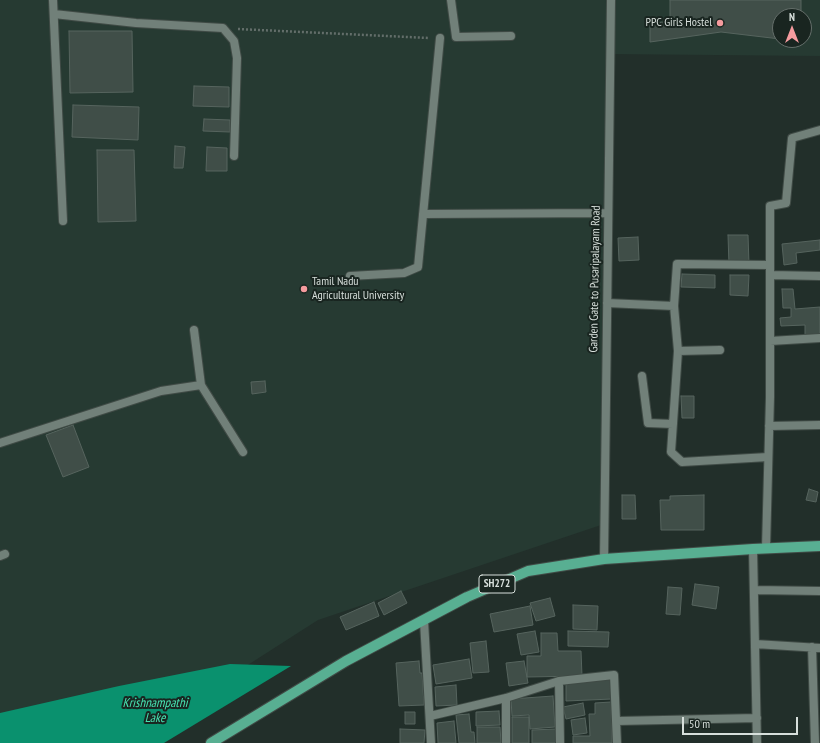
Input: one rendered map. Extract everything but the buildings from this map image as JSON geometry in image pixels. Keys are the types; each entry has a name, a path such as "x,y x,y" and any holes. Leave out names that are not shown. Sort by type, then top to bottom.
{"main road":[{"name":"SH272","path":"211,743 346,661 467,598 528,571 604,559 766,548 820,546"}],"street":[{"path":"53,0 63,221"},
{"path":"451,0 456,37 511,36"},
{"name":"Garden Gate to Pusaripalayam Road","path":"604,559 611,0"},
{"path":"54,14 136,23 223,28 234,41 237,58 234,156"},
{"path":"350,276 404,273 418,267 440,38"},
{"path":"766,548 770,341 770,206 786,203 792,138 820,130"},
{"path":"423,214 608,213"},
{"path":"768,457 682,462 671,452 678,351 674,306 677,264 770,265"},
{"path":"770,276 820,276"},
{"path":"607,303 674,306"},
{"path":"194,330 201,385 243,452"},
{"path":"770,341 820,338"},
{"path":"678,351 720,350"},
{"path":"642,376 648,423 673,424"},
{"path":"0,443 161,391 201,385"},
{"path":"769,426 820,425"},
{"path":"753,549 757,743"},
{"path":"754,590 820,591"},
{"path":"424,621 431,743"},
{"path":"755,644 816,647 814,743"},
{"path":"430,716 506,698 559,681 614,675 617,743"},
{"path":"559,681 560,743"},
{"path":"506,698 506,743"},
{"path":"617,721 757,718"}],"path":[{"path":"223,28 440,38"}],"shaded area":[{"name":"Tamil Nadu Agricultural University","path":"0,0 820,0 820,56 607,54 607,523 318,620 126,743 0,743"}],"water":[{"name":"Krishnampathi Lake","path":"230,664 291,666 164,743 0,743 0,713 119,686"}],"place":[{"name":"PPC Girls Hostel","path":"720,23"},
{"name":"Tamil Nadu Agricultural University","path":"304,289"}]}
